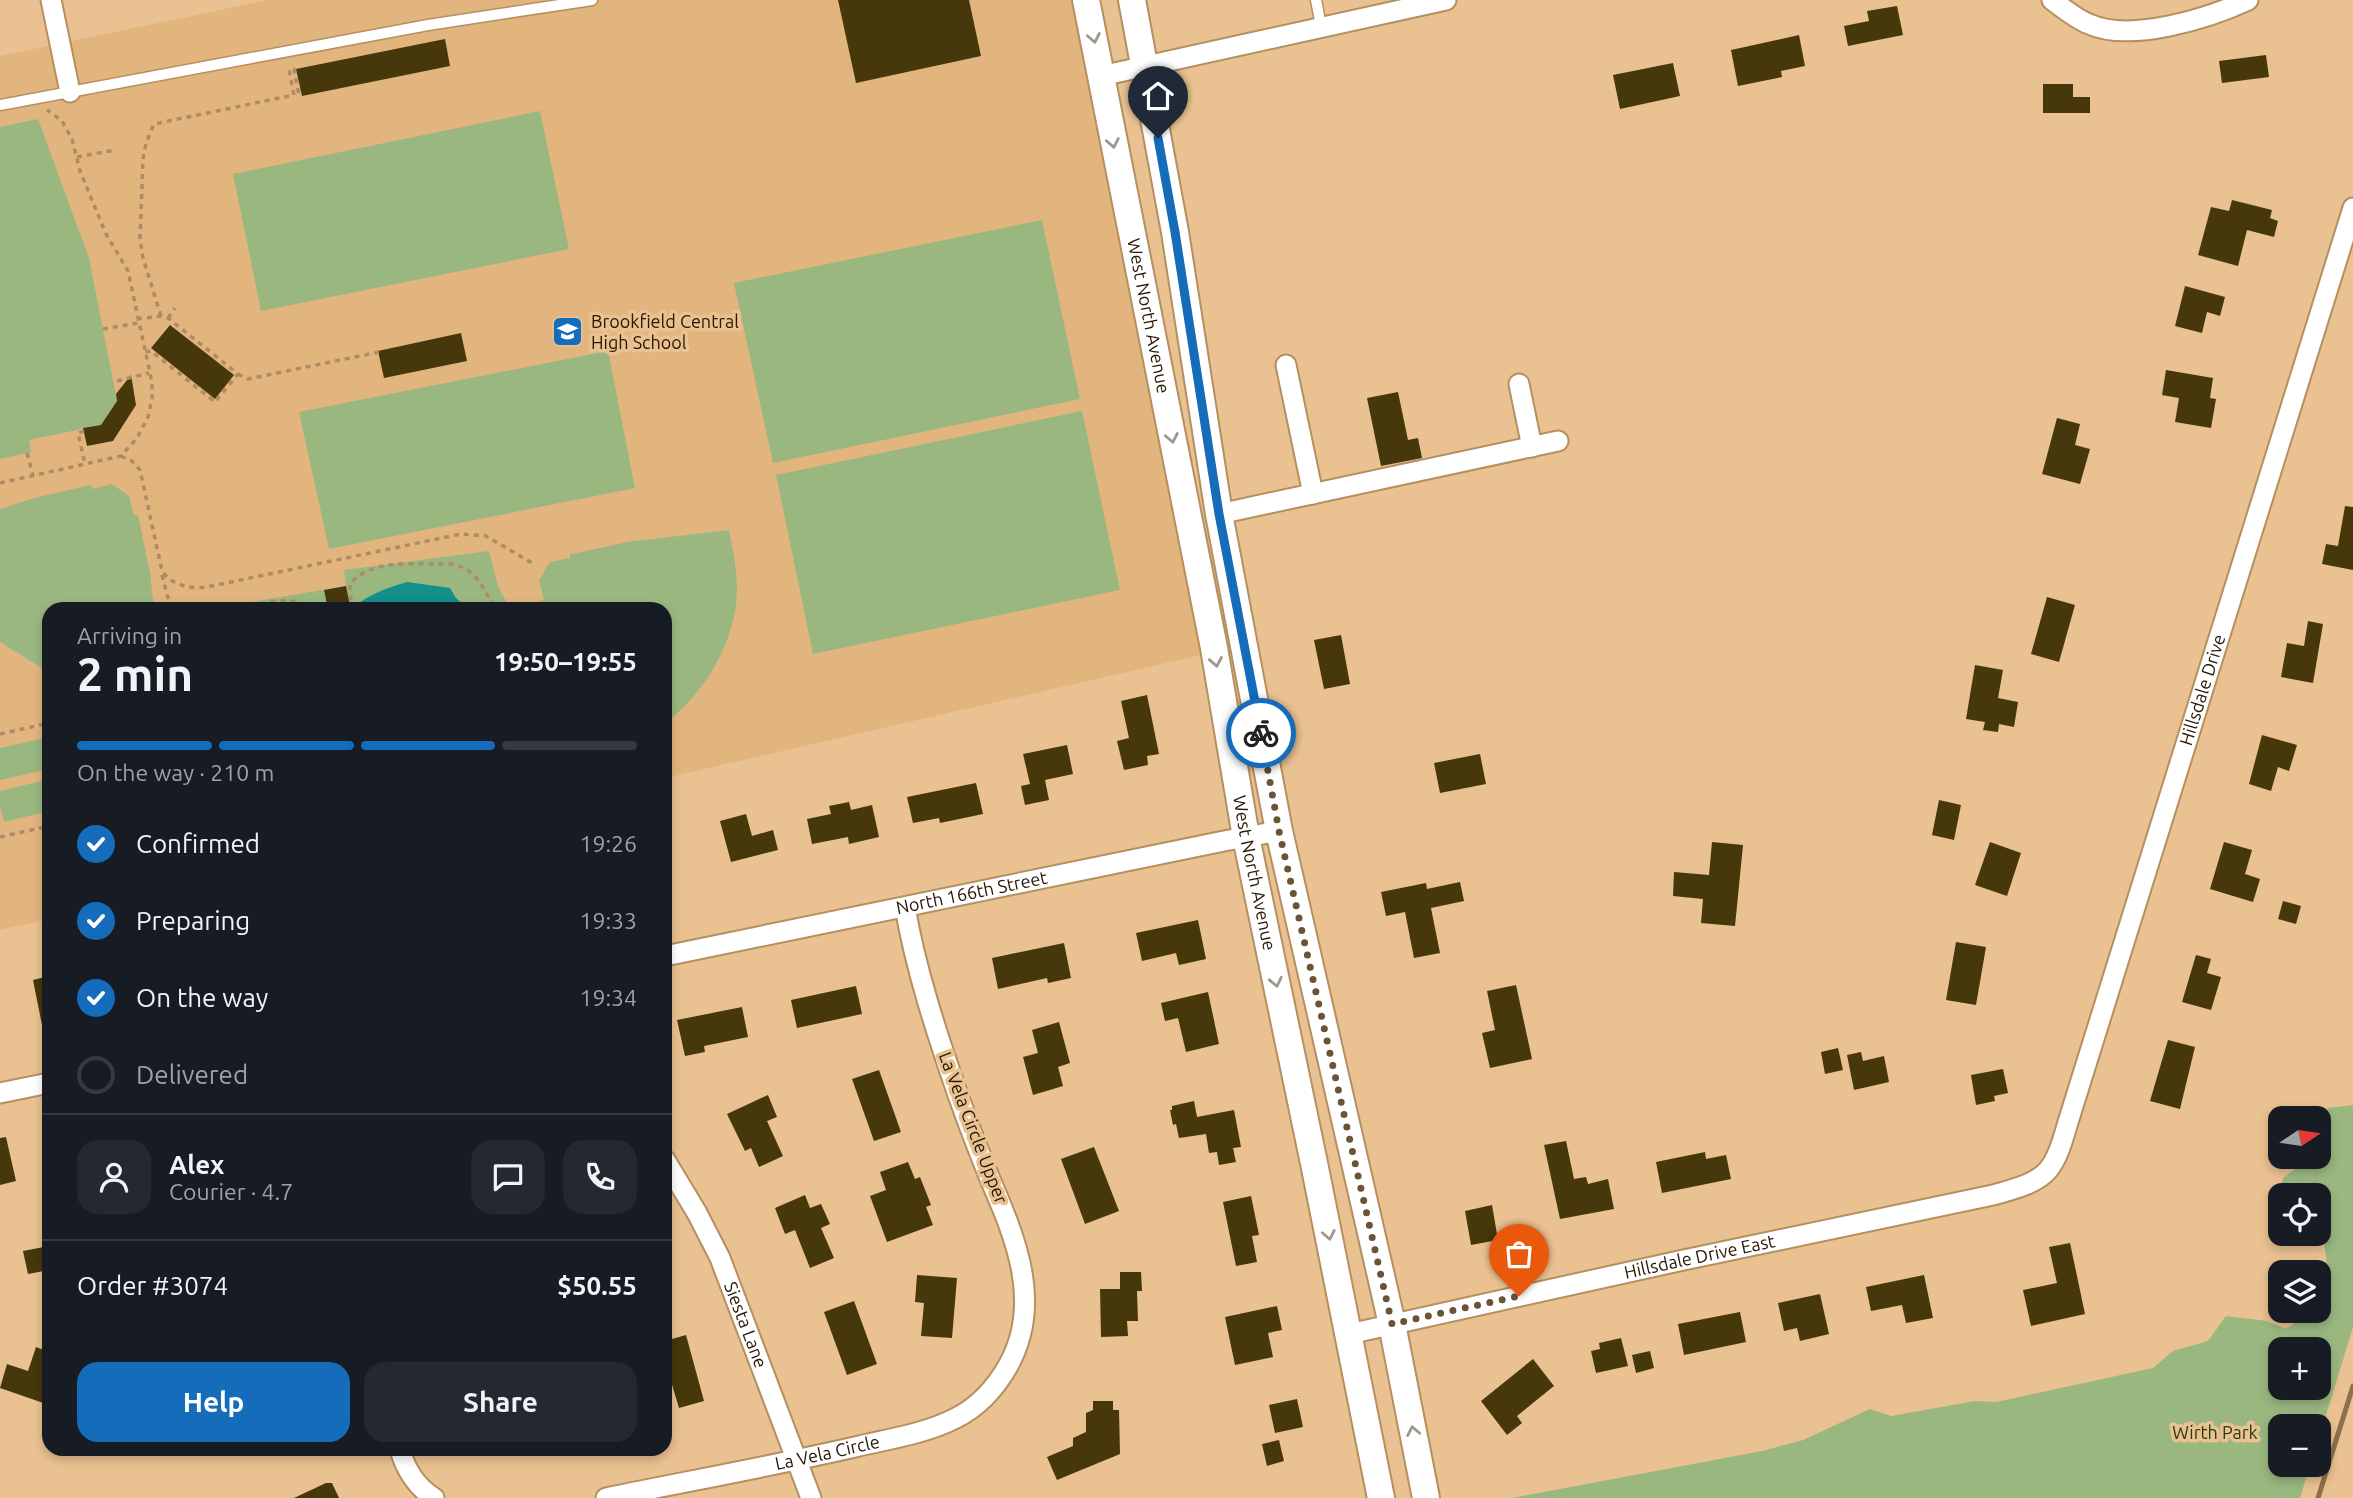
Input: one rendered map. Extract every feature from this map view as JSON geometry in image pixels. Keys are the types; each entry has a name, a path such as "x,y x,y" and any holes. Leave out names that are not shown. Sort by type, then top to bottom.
{"main road":[{"name":"West North Avenue","path":"1086,0 1214,648 1246,837 1381,1498"},
{"name":"West North Avenue","path":"1132,0 1175,232 1219,514 1279,831 1392,1324 1426,1498"}],"street":[{"path":"51,0 70,92"},
{"path":"1101,76 1446,0"},
{"path":"2052,0 2090,24 2132,30 2195,20 2223,12 2248,0"},
{"name":"Hillsdale Drive","path":"2047,1171 2059,1149 2069,1119 2353,208"},
{"path":"1286,365 1313,494"},
{"path":"1519,384 1532,447"},
{"path":"1219,514 1558,441"},
{"name":"North 166th Street","path":"672,955 1279,831"},
{"name":"La Vela Circle Upper","path":"905,907 909,932 933,1020 1020,1258 1025,1283 1025,1308 1021,1335 1015,1350"},
{"path":"0,1093 42,1084"},
{"name":"Hillsdale Drive East","path":"1349,1334 1993,1195 2020,1187 2047,1171"},
{"name":"Siesta Lane","path":"672,1172 720,1258 811,1498"},
{"name":"La Vela Circle","path":"606,1498 798,1460 925,1431 957,1418 979,1402 999,1383 1015,1350"},
{"path":"403,1456 410,1472 429,1494"}],"lane":[{"path":"0,105 428,25 592,0"},
{"path":"1316,0 1321,26"}],"path":[{"path":"161,316 143,258 140,239 143,159 154,124 294,95 289,70 294,69 299,95 302,94"},
{"path":"0,483 121,456 137,438 148,417 152,390 128,271 106,234 80,172 72,139 65,127 43,108"},
{"path":"77,157 115,150"},
{"path":"168,318 175,308"},
{"path":"103,329 161,316 168,318 248,379 379,352"},
{"path":"145,352 151,351 215,402 238,374"},
{"path":"117,381 149,373"},
{"path":"84,431 78,433 85,464"},
{"path":"27,453 33,476"},
{"path":"121,456 132,461 141,470 169,602"},
{"path":"160,566 171,581 200,588 430,539 474,533 491,539 532,563"},
{"path":"351,602 350,584 365,571 404,564 451,564 481,579 491,602"},
{"path":"272,602 302,602"},
{"path":"0,734 42,725"},
{"path":"0,837 42,828"}],"shaded area":[{"name":"Brookfield Central High School","path":"268,0 1071,0 1201,655 672,776 672,602 42,602 42,921 0,930 0,56"}],"green space":[{"path":"540,111 569,249 261,311 233,174"},
{"path":"38,119 89,258 117,401 101,425 29,440 31,452 0,459 0,127"},
{"path":"1042,220 1080,399 773,463 734,283"},
{"path":"608,351 635,488 329,549 299,412"},
{"path":"1082,411 1120,590 813,654 776,475"},
{"path":"112,484 129,496 134,515 138,515 153,602 42,602 42,668 0,642 0,509 91,485 92,489"},
{"path":"729,530 737,586 733,622 712,671 690,700 672,717 672,602 540,602 544,600 539,580 550,562 570,558 570,554 627,542"},
{"path":"489,551 498,586 506,602 251,602 346,586 344,570"},
{"path":"42,739 42,771 0,780 0,748"},
{"path":"42,781 42,813 4,822 0,791"},
{"name":"Wirth Park","path":"2353,1105 2353,1327 2331,1399 2331,1337 2268,1337 2268,1400 2331,1400 2326,1414 2268,1414 2268,1477 2306,1477 2300,1498 1512,1498 1762,1451 1803,1440 1870,1409 1891,1416 1975,1401 1996,1402 2153,1368 2173,1351 2208,1341 2226,1316 2267,1321 2286,1329 2294,1323 2331,1323 2331,1260 2326,1260 2325,1246 2331,1246 2331,1183 2282,1183 2283,1178 2295,1169 2331,1169 2331,1108"}],"water":[{"path":"407,582 450,588 460,602 361,602 385,589"}],"building":[{"path":"838,0 969,0 981,56 856,83"},
{"path":"1897,6 1903,35 1848,46 1844,26 1869,21 1867,11"},
{"path":"1799,35 1805,66 1781,71 1782,77 1738,86 1731,50"},
{"path":"445,39 450,66 302,96 296,69"},
{"path":"2266,55 2269,77 2222,83 2219,61"},
{"path":"1673,63 1680,96 1620,109 1613,75"},
{"path":"2043,84 2073,84 2073,97 2090,97 2090,113 2043,113"},
{"path":"2232,200 2272,210 2270,218 2278,221 2274,237 2247,230 2238,266 2198,255 2211,207 2229,211"},
{"path":"2185,286 2225,297 2220,316 2207,312 2202,333 2175,326"},
{"path":"170,325 234,375 215,399 151,348"},
{"path":"461,333 467,361 384,378 378,351"},
{"path":"2166,370 2213,378 2210,398 2216,399 2211,428 2175,422 2179,398 2162,395"},
{"path":"131,375 136,405 113,441 87,446 83,428 101,425 117,401 116,394"},
{"path":"1398,392 1408,440 1418,438 1422,458 1381,466 1367,398"},
{"path":"2057,418 2080,424 2075,445 2090,449 2080,484 2042,474"},
{"path":"2345,506 2353,507 2353,570 2322,564 2326,544 2338,546"},
{"path":"346,586 349,602 327,602 324,590"},
{"path":"2047,597 2075,605 2059,662 2031,654"},
{"path":"2308,621 2323,624 2313,683 2281,677 2287,643 2304,646"},
{"path":"1341,635 1350,684 1324,689 1314,640"},
{"path":"1975,665 2003,670 1998,698 2018,702 2014,727 1999,724 1998,732 1983,730 1985,722 1966,719"},
{"path":"1147,695 1159,754 1147,756 1148,765 1124,770 1117,741 1129,738 1121,701"},
{"path":"2262,735 2297,745 2289,771 2278,767 2271,791 2249,784"},
{"path":"1067,745 1073,774 1045,780 1049,800 1025,805 1021,786 1030,784 1023,754"},
{"path":"1480,754 1486,784 1440,793 1434,763"},
{"path":"976,783 983,814 940,823 939,818 913,823 907,797"},
{"path":"1939,800 1961,805 1954,840 1932,835"},
{"path":"849,802 851,810 872,805 879,837 849,844 848,837 812,844 807,819 831,814 829,806"},
{"path":"746,814 752,836 773,830 778,850 731,862 720,821"},
{"path":"1712,842 1743,845 1735,926 1701,923 1703,899 1673,896 1674,872 1709,875"},
{"path":"1990,842 2021,853 2007,896 1975,885"},
{"path":"2224,842 2252,850 2245,874 2260,879 2253,902 2210,889"},
{"path":"1460,882 1464,901 1431,908 1440,953 1414,958 1405,912 1386,916 1381,892 1426,883 1427,889"},
{"path":"2283,901 2301,906 2296,924 2278,919"},
{"path":"1198,920 1206,959 1179,965 1176,953 1142,961 1136,933"},
{"path":"1956,942 1986,947 1976,1005 1946,1000"},
{"path":"1064,943 1071,978 1048,983 1047,978 998,989 992,958"},
{"path":"2196,955 2211,959 2207,973 2221,977 2211,1010 2182,1002"},
{"path":"42,978 42,1025 33,980"},
{"path":"1516,985 1532,1059 1490,1068 1482,1033 1495,1030 1487,991"},
{"path":"856,986 862,1014 797,1028 791,1000"},
{"path":"1208,992 1219,1044 1186,1052 1178,1018 1165,1021 1161,1003"},
{"path":"742,1007 748,1037 704,1046 705,1052 685,1056 677,1020"},
{"path":"1059,1022 1070,1063 1058,1067 1063,1086 1033,1095 1023,1057 1038,1053 1032,1030"},
{"path":"2168,1040 2195,1047 2180,1109 2150,1101"},
{"path":"1838,1048 1843,1070 1825,1074 1821,1052"},
{"path":"1861,1052 1863,1061 1884,1056 1889,1082 1854,1090 1847,1055"},
{"path":"2003,1069 2008,1093 1994,1096 1995,1101 1976,1105 1971,1075"},
{"path":"879,1070 901,1132 874,1141 852,1079"},
{"path":"768,1095 777,1117 767,1121 783,1156 759,1167 751,1148 745,1151 727,1114"},
{"path":"1194,1101 1197,1117 1234,1110 1241,1147 1233,1148 1236,1162 1219,1165 1217,1152 1209,1153 1206,1134 1179,1138 1170,1110 1172,1106"},
{"path":"6,1137 16,1181 0,1185 0,1138"},
{"path":"1566,1141 1574,1179 1586,1177 1588,1184 1608,1179 1614,1209 1560,1219 1544,1145"},
{"path":"1094,1147 1119,1211 1085,1224 1061,1159"},
{"path":"1705,1152 1706,1159 1726,1155 1731,1179 1662,1193 1656,1162"},
{"path":"908,1162 915,1179 920,1177 931,1205 926,1207 933,1225 887,1242 870,1196 886,1190 880,1172"},
{"path":"805,1195 810,1208 821,1204 830,1224 821,1228 834,1258 810,1268 795,1230 785,1234 775,1208"},
{"path":"1251,1196 1259,1235 1252,1236 1257,1262 1236,1266 1223,1202"},
{"path":"1492,1205 1498,1240 1471,1245 1465,1211"},
{"path":"2070,1243 2085,1314 2031,1326 2023,1290 2057,1283 2049,1247"},
{"path":"42,1247 42,1271 28,1274 23,1251"},
{"path":"1120,1272 1141,1272 1142,1291 1137,1291 1138,1321 1127,1321 1128,1336 1101,1337 1100,1289 1120,1289"},
{"path":"917,1275 957,1278 952,1338 921,1336 924,1303 915,1302"},
{"path":"1924,1275 1933,1318 1906,1323 1902,1305 1871,1311 1866,1287"},
{"path":"1820,1294 1829,1334 1800,1341 1797,1328 1784,1331 1778,1303"},
{"path":"854,1301 877,1364 847,1375 824,1312"},
{"path":"1277,1306 1282,1330 1268,1333 1273,1357 1235,1365 1225,1317"},
{"path":"1740,1312 1746,1342 1684,1355 1678,1324"},
{"path":"686,1335 704,1401 679,1408 672,1384 672,1339"},
{"path":"1621,1338 1628,1366 1596,1373 1591,1351 1600,1349 1599,1343"},
{"path":"36,1347 42,1349 42,1403 0,1388 7,1364 28,1371"},
{"path":"1650,1351 1654,1368 1636,1373 1632,1355"},
{"path":"1533,1359 1554,1386 1517,1416 1522,1423 1507,1435 1481,1401"},
{"path":"1297,1399 1303,1427 1275,1433 1269,1405"},
{"path":"1093,1401 1113,1401 1113,1410 1119,1410 1120,1454 1057,1480 1047,1457 1073,1446 1073,1438 1086,1432 1086,1413 1093,1410"},
{"path":"1279,1440 1284,1461 1267,1466 1262,1444"},
{"path":"326,1483 332,1483 339,1498 294,1498"}],"railway":[{"path":"2318,1498 2353,1386"}],"way so far":[{"path":"1261,733 1279,831 1392,1324 1519,1296"}],"place":[{"name":"Brookfield Central High School","path":"568,332"}],"route":[{"path":"1158,138 1219,514 1261,733"}]}
